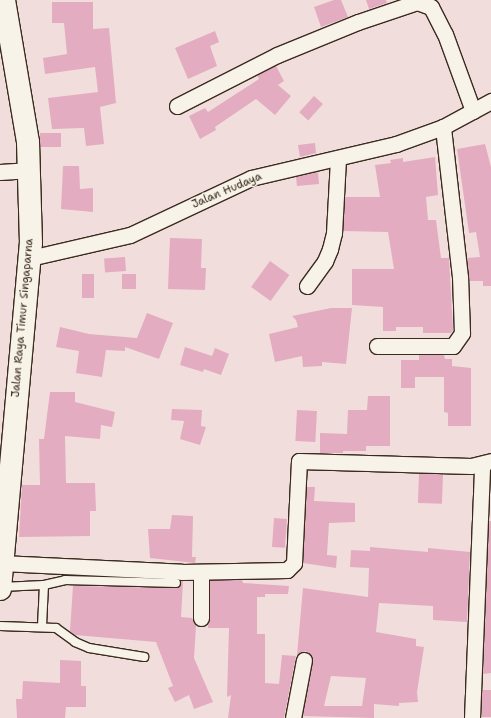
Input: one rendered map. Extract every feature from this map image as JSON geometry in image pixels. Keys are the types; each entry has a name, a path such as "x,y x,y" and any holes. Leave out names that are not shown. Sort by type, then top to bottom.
{"main road":[{"name":"Jalan Raya Timur Singaparna","path":"0,588 1,563 30,251 30,170 20,85 4,0"}],"street":[{"path":"177,106 277,55 358,22 417,2 431,7 442,27 473,111"},
{"name":"Jalan Hudaya","path":"30,251 130,235 251,178 396,144 443,128 491,102"},
{"path":"377,346 453,346 462,333 460,277 443,128"},
{"path":"306,286 325,261 334,233 338,158"},
{"path":"0,172 30,170"},
{"path":"1,563 200,572 287,570 291,568 294,563 299,461 432,466 486,462 472,718"},
{"path":"200,572 201,618"},
{"path":"293,718 304,660"}],"lane":[{"path":"0,588 44,585 65,580 176,583"},
{"path":"42,626 44,585"},
{"path":"0,626 42,626 56,628 75,642 89,648 144,657"}],"building":[{"path":"334,0 341,0 348,17 321,27 314,7"},
{"path":"366,0 386,0 387,3 369,9"},
{"path":"52,2 93,2 93,29 109,28 116,103 100,107 104,144 86,146 84,128 52,129 48,98 98,92 95,67 45,74 43,58 67,54 64,23 52,23"},
{"path":"215,31 219,42 210,46 217,66 188,79 175,48"},
{"path":"276,66 284,81 278,85 291,96 275,115 256,99 215,127 216,130 200,139 189,116 205,108 208,112 259,79 257,75"},
{"path":"314,96 323,104 308,120 299,112"},
{"path":"40,133 61,133 61,147 40,147"},
{"path":"315,143 316,153 300,157 298,145"},
{"path":"485,144 491,167 491,286 483,286 483,281 469,281 467,258 480,257 476,232 469,233 457,149"},
{"path":"435,157 438,195 426,197 428,220 436,220 441,258 449,258 453,330 451,333 423,333 423,327 396,327 396,331 383,331 383,307 352,305 352,269 394,269 388,232 343,231 345,197 380,197 375,165 391,163 390,160 403,158 403,162"},
{"path":"63,166 79,166 80,189 93,188 93,212 61,209"},
{"path":"318,172 319,184 297,186 296,177"},
{"path":"170,238 202,239 201,268 206,268 205,290 168,289"},
{"path":"125,257 126,271 105,272 104,258"},
{"path":"270,261 289,275 271,301 251,287"},
{"path":"82,274 94,274 94,298 82,298"},
{"path":"122,274 136,274 136,289 122,289"},
{"path":"331,308 352,308 346,364 322,362 322,366 303,367 302,356 275,362 269,334 298,327 296,320 292,316"},
{"path":"147,313 173,323 159,359 125,347 125,351 106,350 102,377 76,373 79,351 56,347 60,327 89,334 137,338"},
{"path":"185,347 212,356 215,348 229,354 221,375 204,369 203,372 180,365"},
{"path":"419,355 444,355 445,359 452,359 452,366 471,368 471,426 448,426 448,413 444,412 444,377 415,377 415,388 401,388 401,360 419,360"},
{"path":"50,392 75,392 75,402 115,412 112,427 101,425 100,439 65,436 66,483 95,483 96,511 90,511 90,536 19,537 22,485 40,485 39,439 44,439"},
{"path":"368,396 390,396 390,446 366,446 366,451 320,453 320,433 347,434 348,410 367,410"},
{"path":"172,409 202,410 201,426 206,427 200,445 180,439 184,421 171,420"},
{"path":"297,410 317,411 315,442 295,441"},
{"path":"419,473 443,474 442,504 418,503"},
{"path":"307,487 315,487 314,501 355,503 355,522 329,523 327,555 337,556 336,568 303,563"},
{"path":"172,515 193,516 192,557 196,557 195,563 150,558 148,529 170,529"},
{"path":"274,518 287,519 285,548 272,547"},
{"path":"489,521 491,521 491,673 483,674"},
{"path":"370,547 428,552 428,548 470,552 467,622 433,620 433,606 379,603 376,632 416,639 416,646 424,647 417,692 418,702 399,703 399,706 374,704 374,718 302,716 313,661 312,657 306,651 297,655 303,588 368,597 369,568 350,567 351,550 370,551","holes":["331,676 366,678 362,706 324,706"]},
{"path":"210,580 242,580 243,583 289,586 288,594 265,594 265,597 257,597 257,634 265,634 265,683 279,684 282,655 296,656 284,718 228,718 231,695 227,697 229,628 208,628"},
{"path":"181,581 183,581 181,617 192,618 196,626 194,658 213,702 194,709 189,695 175,702 168,688 173,686 156,642 75,635 70,631 73,586 176,588 180,586"},
{"path":"60,660 81,661 81,686 86,686 86,707 66,707 65,718 17,718 16,699 22,699 23,681 60,683"},
{"path":"482,690 491,690 491,717 482,717"}]}
